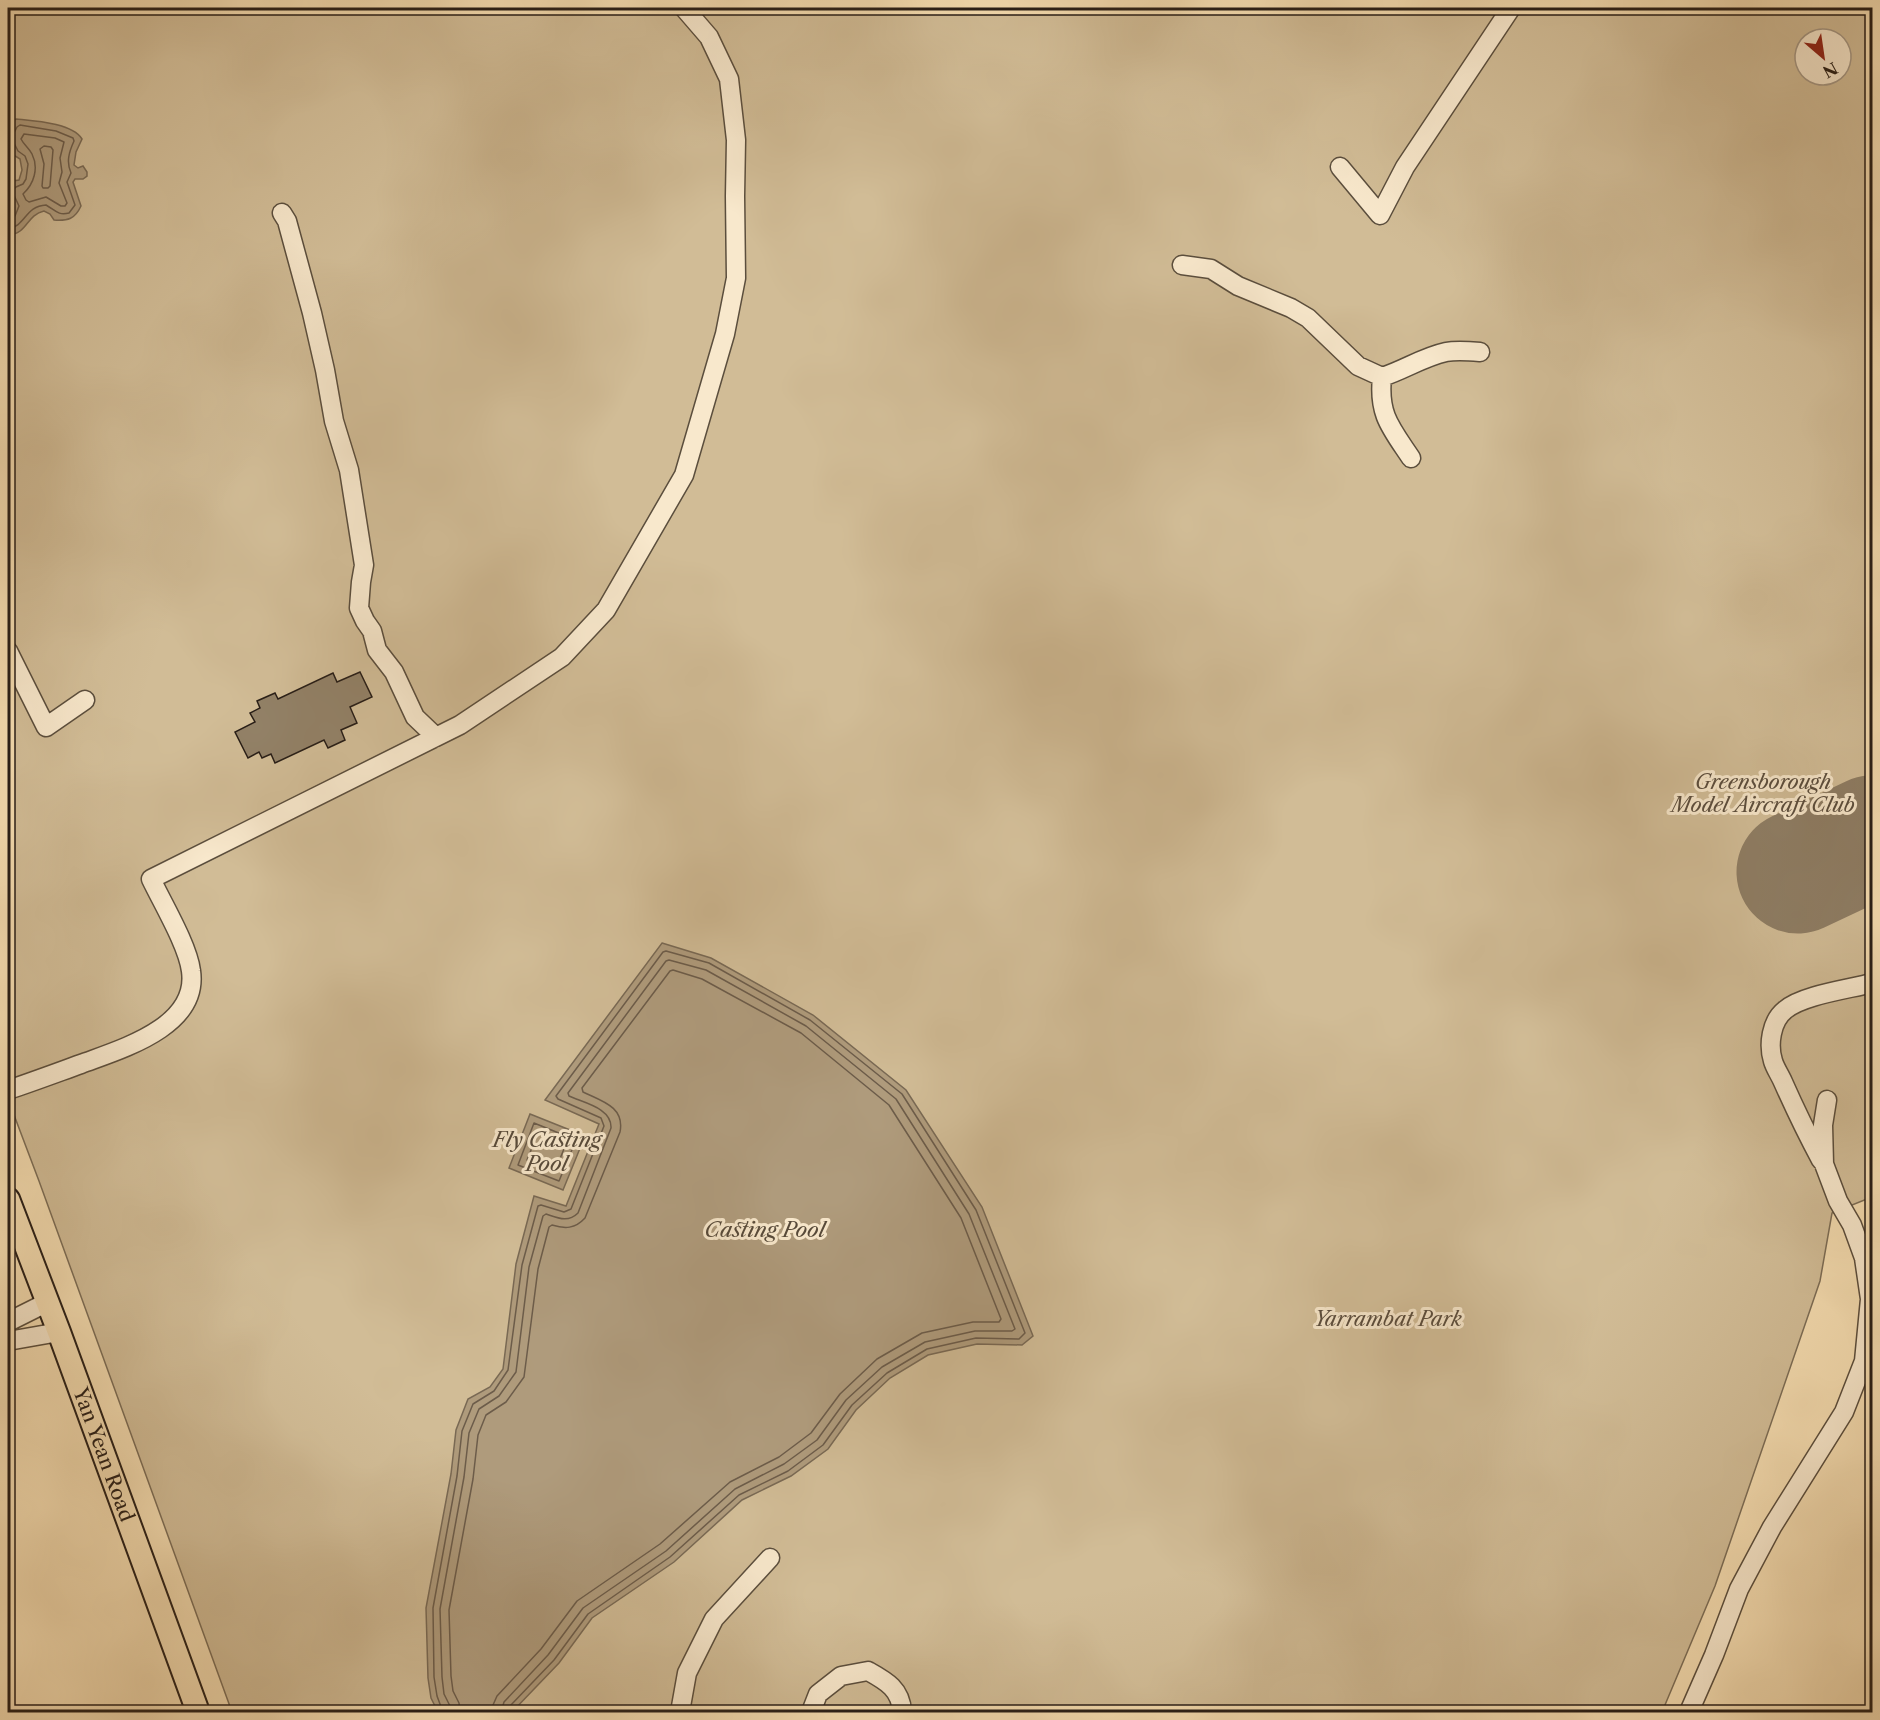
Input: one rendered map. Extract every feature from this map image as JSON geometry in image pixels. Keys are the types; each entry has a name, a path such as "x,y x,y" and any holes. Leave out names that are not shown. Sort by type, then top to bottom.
{"main road":[{"name":"Yan Yean Road","path":"8,1199 48,1302 198,1713"}],"street":[{"path":"8,1090 117,1051 150,1036 169,1023 183,1007 192,975 189,959 151,879 460,725 562,657 606,610 684,475 725,334 736,278 736,140 729,79 709,37 684,8"},
{"path":"1340,167 1380,215 1406,167 1511,8"},
{"path":"282,213 287,221 303,276 325,370 334,421 349,470 364,566 360,582 359,608 372,631 377,650 394,672 416,717 436,737"},
{"path":"1182,265 1211,269 1238,286 1308,318 1358,366 1383,377 1448,351 1480,352"},
{"path":"1383,377 1381,402 1388,424 1411,458"},
{"path":"8,651 46,727 85,700"},
{"path":"1689,1713 1739,1589 1772,1527 1844,1412 1864,1361 1870,1299 1868,1252 1838,1201 1824,1164 1800,1122 1773,1061 1771,1044 1773,1032 1777,1020 1785,1010 1799,1002 1872,984"},
{"path":"1824,1164 1823,1125 1827,1100"},
{"path":"8,1322 48,1302"},
{"path":"8,1341 59,1332"},
{"path":"680,1713 687,1673 714,1619 770,1558"},
{"path":"811,1713 818,1694 841,1676 868,1671 890,1683 901,1704 902,1713"}],"green space":[{"path":"8,8 1872,8 1872,1197 1832,1213 1820,1281 1715,1586 1662,1712 232,1712 8,1099"}],"water":[{"path":"16,119 62,126 77,134 82,139 76,152 74,165 78,168 83,166 87,176 83,179 75,179 73,182 81,206 74,216 54,220 44,211 34,216 20,231 8,235 8,218 13,205 9,190 13,181 19,180 22,170 20,159 12,154 10,146 11,126"},
{"name":"Casting Pool","path":"662,943 711,958 813,1015 906,1090 982,1207 1033,1336 1022,1345 977,1344 928,1355 890,1378 856,1410 828,1449 791,1476 742,1500 674,1562 592,1618 559,1663 512,1712 438,1712 431,1698 428,1678 426,1608 451,1474 456,1430 468,1399 490,1387 503,1369 516,1264 534,1196 566,1206 599,1124 545,1100"},
{"name":"Fly Casting Pool","path":"530,1114 585,1136 563,1190 509,1168"}],"building":[{"path":"360,672 372,697 350,707 357,723 341,730 345,740 328,748 324,740 275,763 271,754 262,758 259,752 248,758 235,732 255,722 250,713 260,708 257,701 275,693 278,699 333,673 337,682"}],"runway":[{"path":"1798,872 1872,837"}],"park label":[{"name":"Greensborough Model Aircraft Club","path":"1763,794"},
{"name":"Yarrambat Park","path":"1388,1319"}]}
